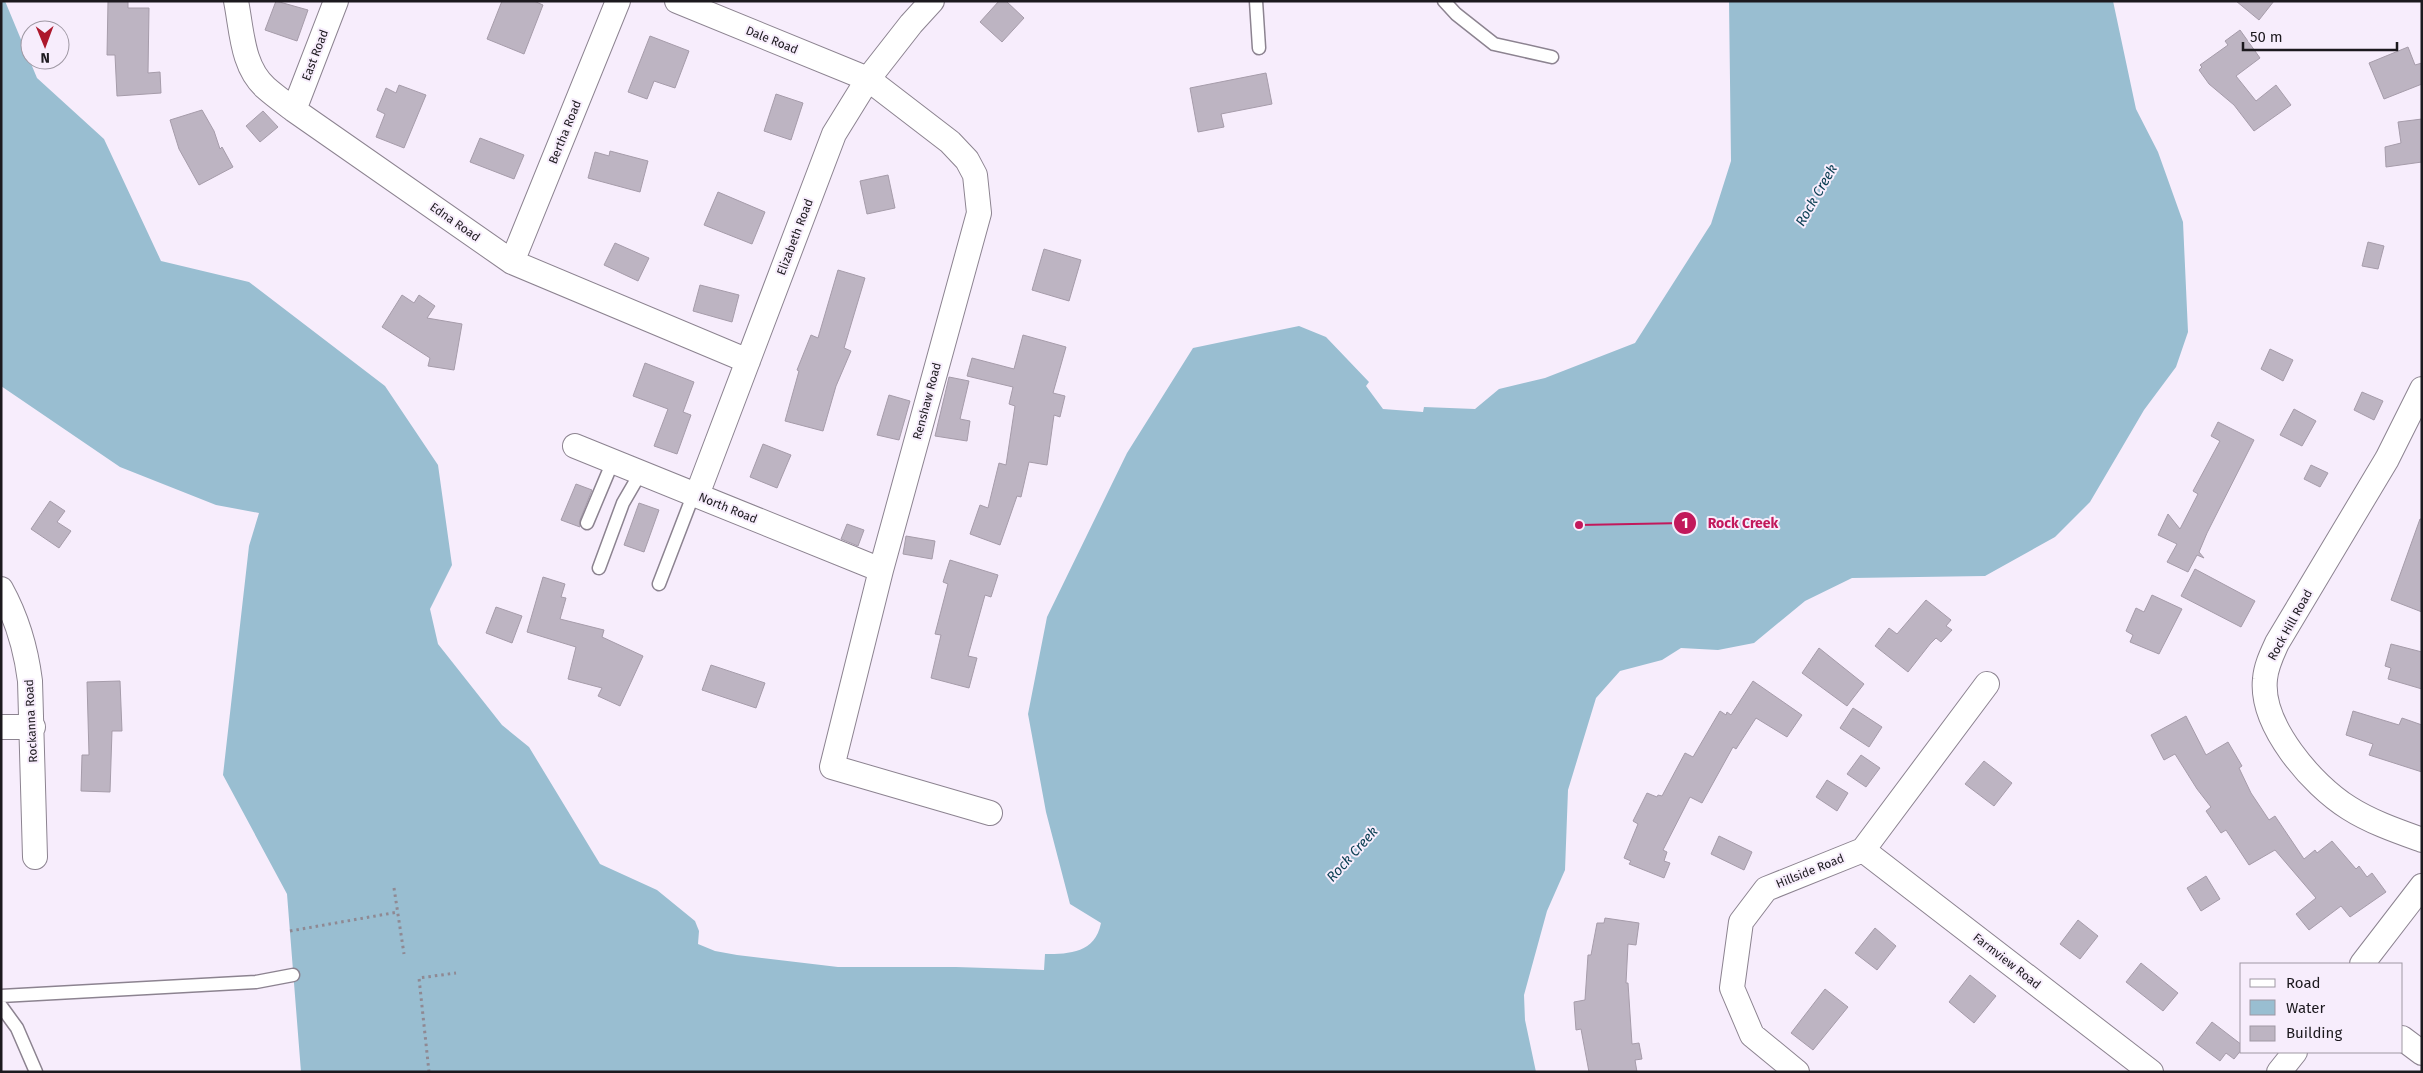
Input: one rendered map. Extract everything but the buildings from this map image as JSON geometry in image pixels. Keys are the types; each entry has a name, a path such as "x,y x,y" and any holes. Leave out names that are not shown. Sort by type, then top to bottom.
{"street":[{"name":"Edna Road","path":"236,1 246,54 253,72 265,88 294,110 512,262 748,361"},
{"name":"East Road","path":"294,110 336,1"},
{"name":"Bertha Road","path":"512,262 618,1"},
{"name":"Dale Road","path":"677,1 868,79"},
{"name":"Elizabeth Road","path":"695,494 748,361 834,134 868,79 911,24 932,1"},
{"name":"Renshaw Road","path":"868,79 950,142 967,160 975,175 979,213 881,570 832,767 990,813"},
{"name":"Rock Hill Road","path":"2421,394 2387,459 2277,643 2269,662 2265,679 2266,697 2271,715 2300,764 2348,807 2379,824 2422,840"},
{"name":"North Road","path":"575,446 881,570"},
{"name":"Rockanna Road","path":"1,589 12,610 26,655 33,727 35,857"},
{"path":"1863,850 1988,684"},
{"path":"1,727 33,727"},
{"name":"Hillside Road","path":"1798,1072 1752,1035 1732,988 1741,922 1766,889 1863,850"},
{"name":"Farmview Road","path":"1863,850 2152,1072"},
{"path":"2363,963 2422,886"},
{"path":"2403,1039 2422,1053"},
{"path":"2279,1072 2294,1053"}],"lane":[{"path":"1256,1 1259,48"},
{"path":"1444,1 1456,14 1494,44 1552,57"},
{"path":"587,523 614,461"},
{"path":"599,568 623,502 640,472"},
{"path":"659,584 695,494"},
{"path":"1,996 256,982 293,975"},
{"path":"1,1006 17,1028 36,1072"}],"path":[{"path":"394,888 404,954"},
{"path":"290,930 398,912"},
{"path":"429,1072 419,978 456,974"}],"water":[{"name":"Rock Creek","path":"1,1 5,1 20,37 20,70 34,70 37,78 104,139 161,261 249,282 385,386 438,465 452,565 430,609 438,644 502,725 529,747 600,864 657,890 695,921 699,931 698,944 715,951 838,967 956,967 1044,970 1045,954 1080,950 1093,940 1098,933 1101,923 1070,904 1046,812 1028,714 1047,617 1127,453 1193,348 1299,326 1326,337 1369,382 1366,386 1383,409 1423,412 1424,407 1475,409 1499,389 1545,378 1635,343 1711,224 1731,161 1729,1 2113,1 2136,109 2158,152 2183,222 2188,332 2176,367 2144,410 2090,502 2055,537 1985,576 1852,578 1805,601 1754,643 1718,650 1681,648 1662,660 1620,671 1596,698 1568,790 1565,870 1547,911 1524,995 1525,1020 1536,1072 301,1072 287,894 223,775 249,546 259,513 216,505 120,467 1,386"}],"place":[{"name":"Rock Creek","path":"1579,525"}]}
